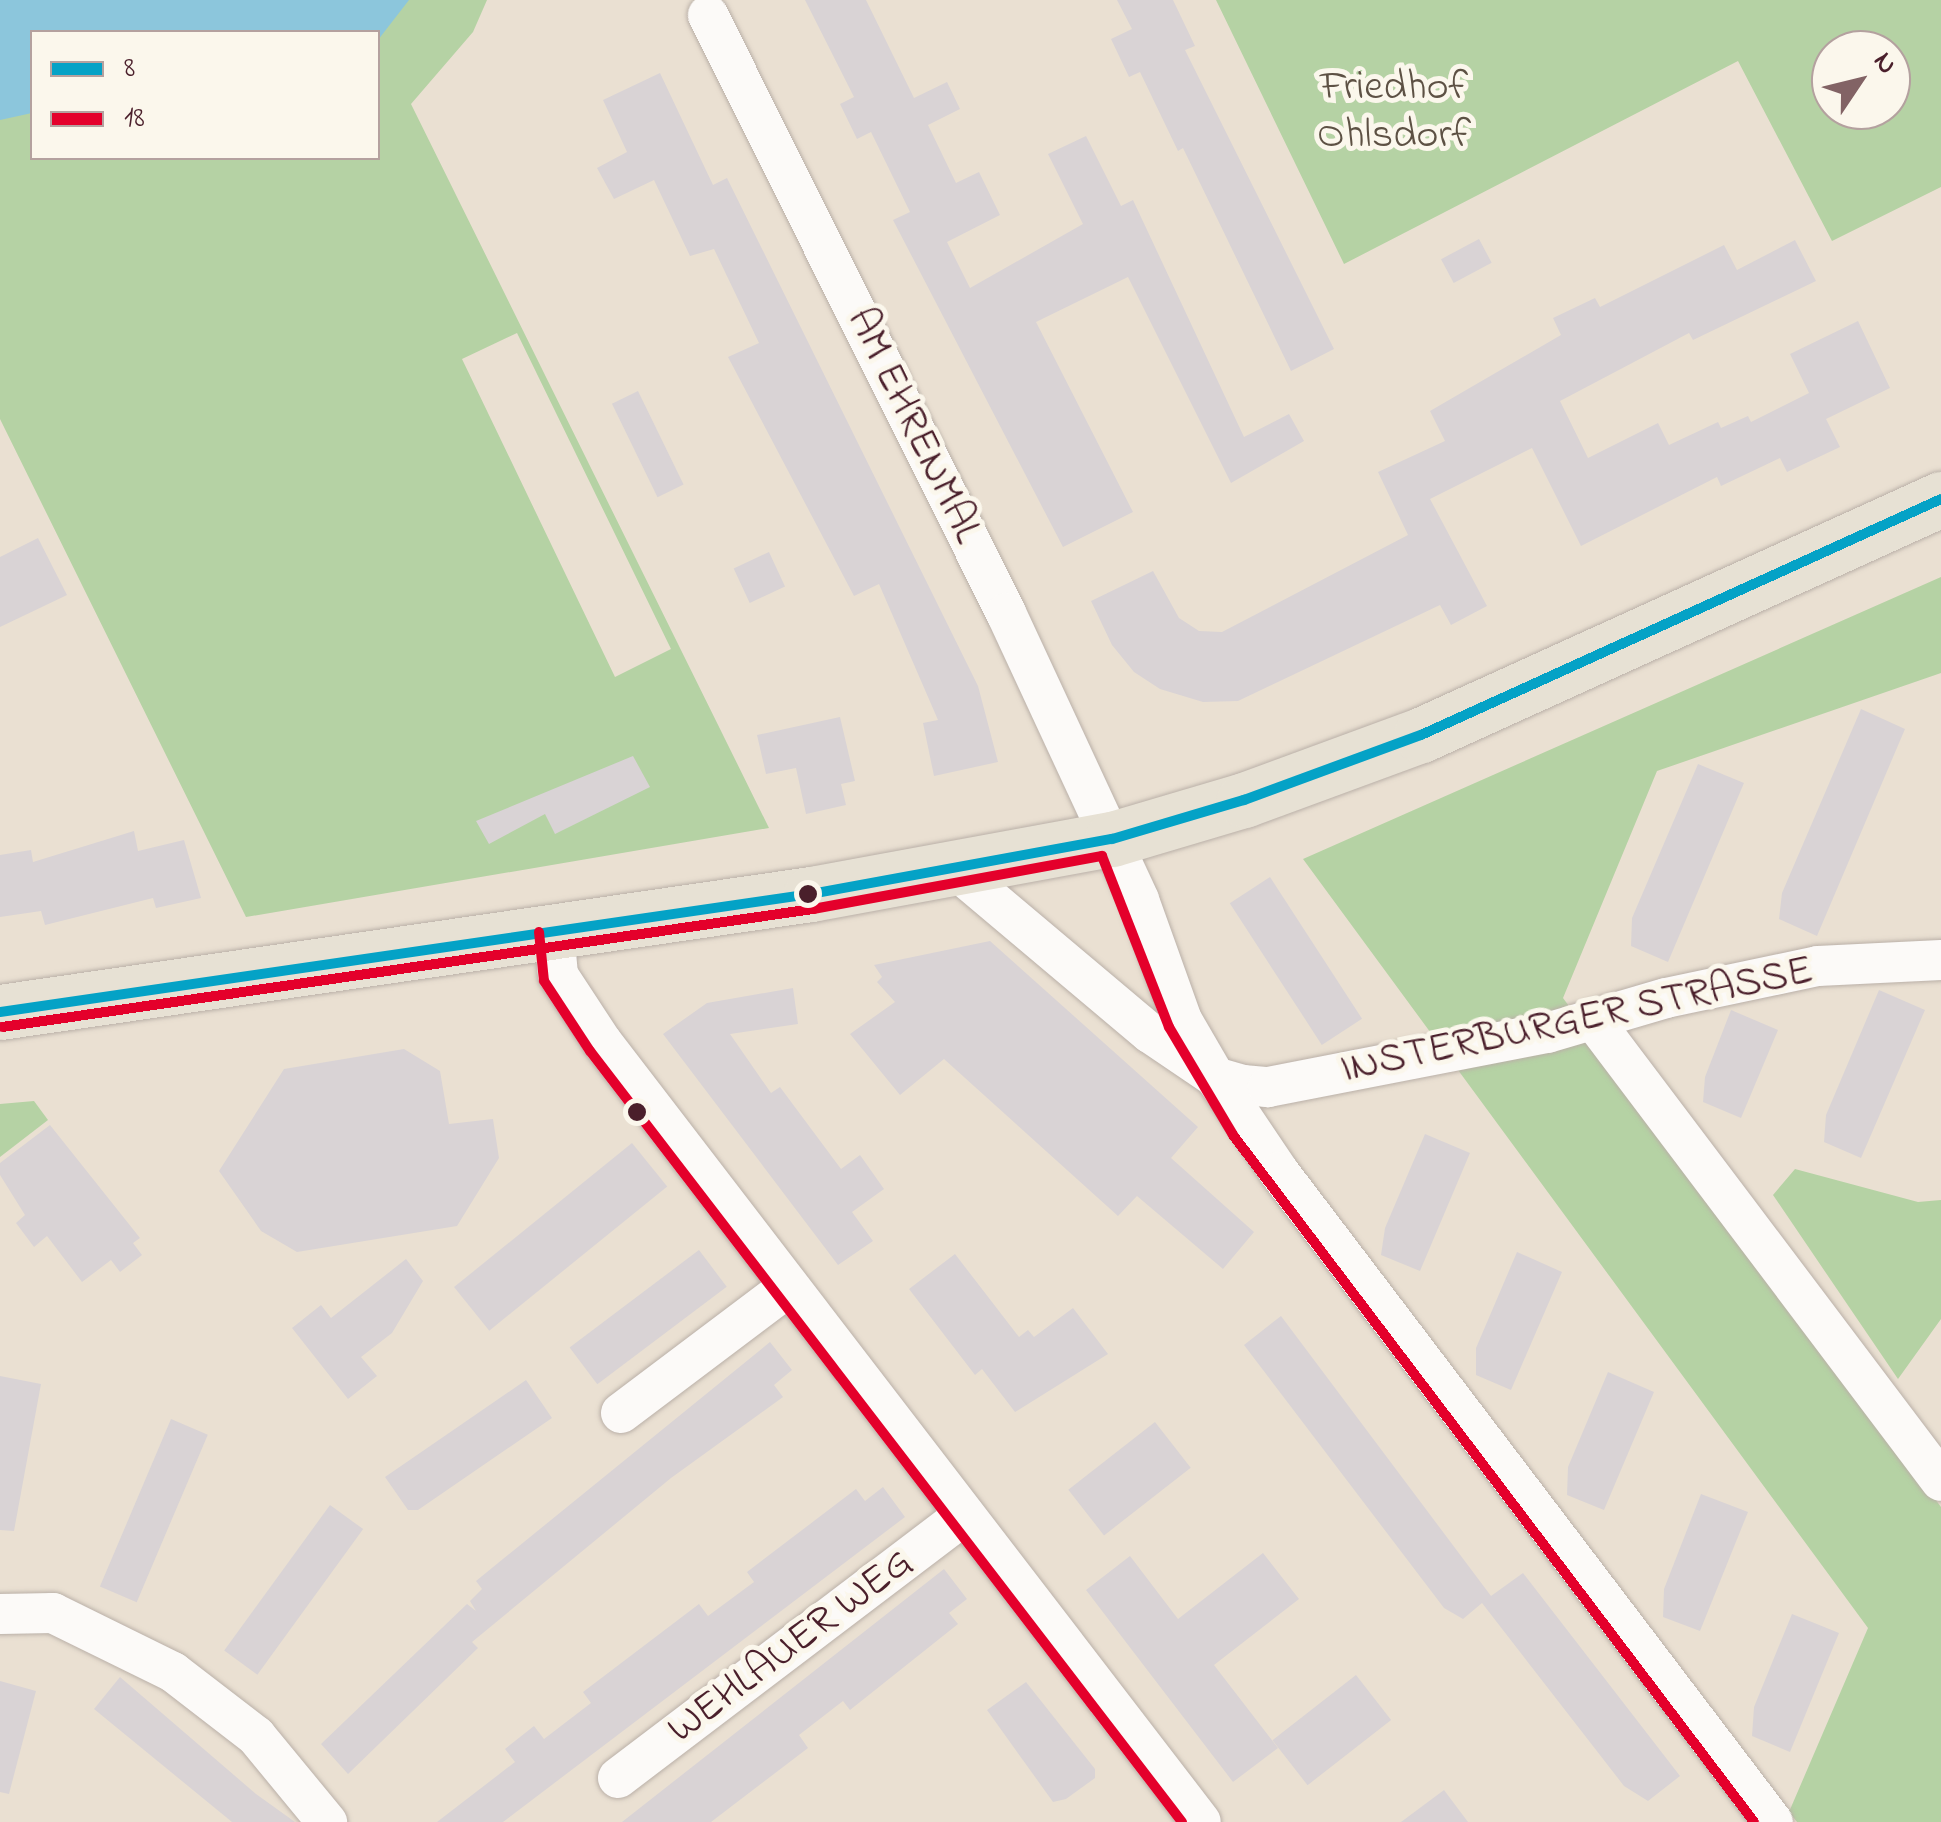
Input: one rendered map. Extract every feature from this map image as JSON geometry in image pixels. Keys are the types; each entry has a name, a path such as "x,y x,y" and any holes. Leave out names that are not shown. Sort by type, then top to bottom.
{"main road":[{"path":"0,1012 955,870 1112,840 1421,735 1941,500"}],"street":[{"name":"AM EHRENMAL","path":"708,15 1112,840 1182,1020 1215,1077 1268,1157 1773,1822"},
{"path":"955,870 1150,1033 1215,1077"},
{"path":"554,932 558,975 602,1042 1201,1822"},
{"name":"INSTERBURGER STRASSE","path":"1215,1077 1268,1086 1594,1022 1666,998 1818,966 1941,960"},
{"path":"1594,1022 1941,1480"},
{"path":"621,1413 788,1287"},
{"name":"WEHLAUER WEG","path":"618,1778 965,1515"},
{"path":"0,1614 53,1613 173,1672 256,1736 327,1822"}],"green space":[{"path":"0,0 487,0 473,32 411,104 769,828 246,917 0,419","holes":["517,333 671,649 615,677 462,359"]},
{"name":"Friedhof Ohlsdorf","path":"1216,0 1941,0 1941,187 1832,241 1738,61 1344,264"},
{"path":"1941,577 1941,673 1657,771 1563,998 1941,1507 1941,1822 1797,1822 1789,1812 1868,1628 1303,859"},
{"path":"34,1101 48,1120 0,1157 0,1104"},
{"path":"1795,1169 1918,1202 1941,1200 1941,1319 1898,1379 1773,1195"}],"water":[{"path":"0,0 409,0 380,37 380,30 30,30 30,113 0,120"}],"building":[{"path":"805,0 866,0 914,98 947,82 960,109 928,125 956,183 979,172 1000,215 947,242 970,288 1083,224 1048,154 1086,136 1121,206 1133,200 1244,437 1289,414 1304,441 1231,483 1128,277 1036,322 1133,512 1063,547 893,220 910,212 871,132 857,139 840,104 854,97"},
{"path":"1117,0 1173,0 1195,46 1185,50 1334,349 1291,371 1183,148 1178,151 1140,72 1129,77 1111,39 1132,29"},
{"path":"660,73 713,185 727,178 978,686 998,762 934,776 923,723 938,720 879,584 854,596 728,357 759,343 714,249 690,256 654,180 614,199 597,168 627,152 603,100"},
{"path":"1479,239 1492,263 1454,283 1441,259"},
{"path":"1795,240 1816,281 1693,340 1689,333 1560,401 1588,458 1658,423 1669,445 1718,422 1721,428 1748,416 1751,422 1809,393 1790,354 1858,321 1890,388 1826,419 1840,447 1787,472 1780,458 1721,486 1717,477 1581,546 1532,448 1430,499 1487,606 1451,625 1440,605 1238,701 1203,702 1160,689 1134,672 1112,645 1091,601 1153,571 1179,618 1199,631 1222,632 1408,535 1378,472 1445,441 1430,411 1561,335 1553,318 1595,298 1600,307 1724,245 1737,270"},
{"path":"638,391 684,484 658,497 612,404"},
{"path":"38,538 67,595 0,627 0,557"},
{"path":"769,552 785,586 750,603 734,568"},
{"path":"1861,709 1905,729 1817,936 1779,919 1782,893"},
{"path":"840,717 855,781 841,784 846,805 806,814 796,768 766,774 757,735"},
{"path":"633,756 650,787 555,834 545,814 489,844 476,821"},
{"path":"1698,764 1744,783 1668,962 1631,946 1632,918"},
{"path":"134,831 138,851 184,840 201,898 156,908 153,898 45,925 41,911 0,917 0,855 31,850 33,862"},
{"path":"1270,877 1362,1019 1322,1045 1230,903"},
{"path":"990,941 1198,1127 1171,1158 1254,1232 1223,1269 1137,1196 1118,1216 944,1059 900,1095 850,1034 895,1002 877,982 882,977 874,965"},
{"path":"793,988 798,1024 730,1034 771,1093 780,1087 841,1169 860,1155 884,1189 852,1212 873,1241 838,1265 663,1034 707,1003"},
{"path":"1879,990 1925,1010 1861,1158 1824,1142 1826,1115"},
{"path":"1731,1010 1778,1030 1741,1118 1703,1102 1705,1077"},
{"path":"404,1049 440,1071 449,1124 493,1119 499,1158 457,1226 297,1252 261,1231 219,1171 284,1069"},
{"path":"50,1125 140,1238 133,1243 142,1255 120,1272 111,1260 82,1282 47,1236 34,1247 16,1223 25,1215 0,1175 0,1163"},
{"path":"1425,1134 1470,1153 1420,1271 1381,1255 1385,1228"},
{"path":"632,1143 667,1187 489,1331 454,1287"},
{"path":"699,1250 727,1287 597,1384 570,1347"},
{"path":"1517,1252 1562,1272 1511,1390 1476,1375 1476,1348"},
{"path":"955,1254 1019,1337 1028,1330 1034,1337 1073,1308 1108,1354 1015,1412 982,1369 975,1375 909,1289"},
{"path":"406,1259 423,1281 392,1333 361,1357 377,1376 348,1399 292,1328 321,1305 331,1318"},
{"path":"1281,1316 1491,1596 1523,1573 1680,1776 1648,1801 1624,1786 1482,1603 1463,1619 1444,1608 1244,1345"},
{"path":"770,1342 792,1370 774,1385 783,1397 671,1478 472,1642 478,1648 348,1774 321,1744 467,1604 476,1611 470,1601 482,1589 476,1581"},
{"path":"1608,1372 1654,1392 1604,1510 1567,1495 1568,1467"},
{"path":"0,1376 41,1384 14,1531 0,1530"},
{"path":"526,1380 552,1418 418,1510 408,1510 385,1477"},
{"path":"171,1419 208,1435 137,1602 100,1587"},
{"path":"1155,1422 1191,1468 1104,1535 1068,1490"},
{"path":"883,1487 905,1517 503,1822 437,1822 515,1762 505,1749 534,1726 544,1739 591,1703 583,1692 699,1604 708,1616 754,1582 747,1572 856,1489 865,1501"},
{"path":"1701,1494 1748,1512 1700,1631 1663,1617 1664,1589"},
{"path":"330,1505 363,1529 257,1675 224,1651"},
{"path":"1263,1553 1299,1599 1214,1665 1278,1748 1233,1782 1086,1590 1130,1556 1178,1619"},
{"path":"944,1569 967,1599 949,1613 958,1624 850,1710 843,1701 799,1735 808,1748 711,1822 622,1822"},
{"path":"1792,1614 1839,1633 1790,1752 1752,1736 1754,1707"},
{"path":"1356,1675 1391,1720 1308,1785 1272,1740"},
{"path":"120,1677 256,1794 295,1822 232,1822 94,1709"},
{"path":"0,1681 36,1691 9,1794 0,1792"},
{"path":"1026,1682 1095,1769 1095,1778 1066,1799 1053,1802 987,1710"},
{"path":"1444,1790 1468,1822 1401,1822"}],"transit line":[{"name":"8","path":"0,1012 811,894 1112,839 1244,800 1421,735 1941,499"},
{"name":"18","path":"2,1027 813,909 1102,856 1169,1027 1233,1135 1754,1822"},
{"name":"18","path":"539,932 544,981 590,1051 1182,1822"}]}
